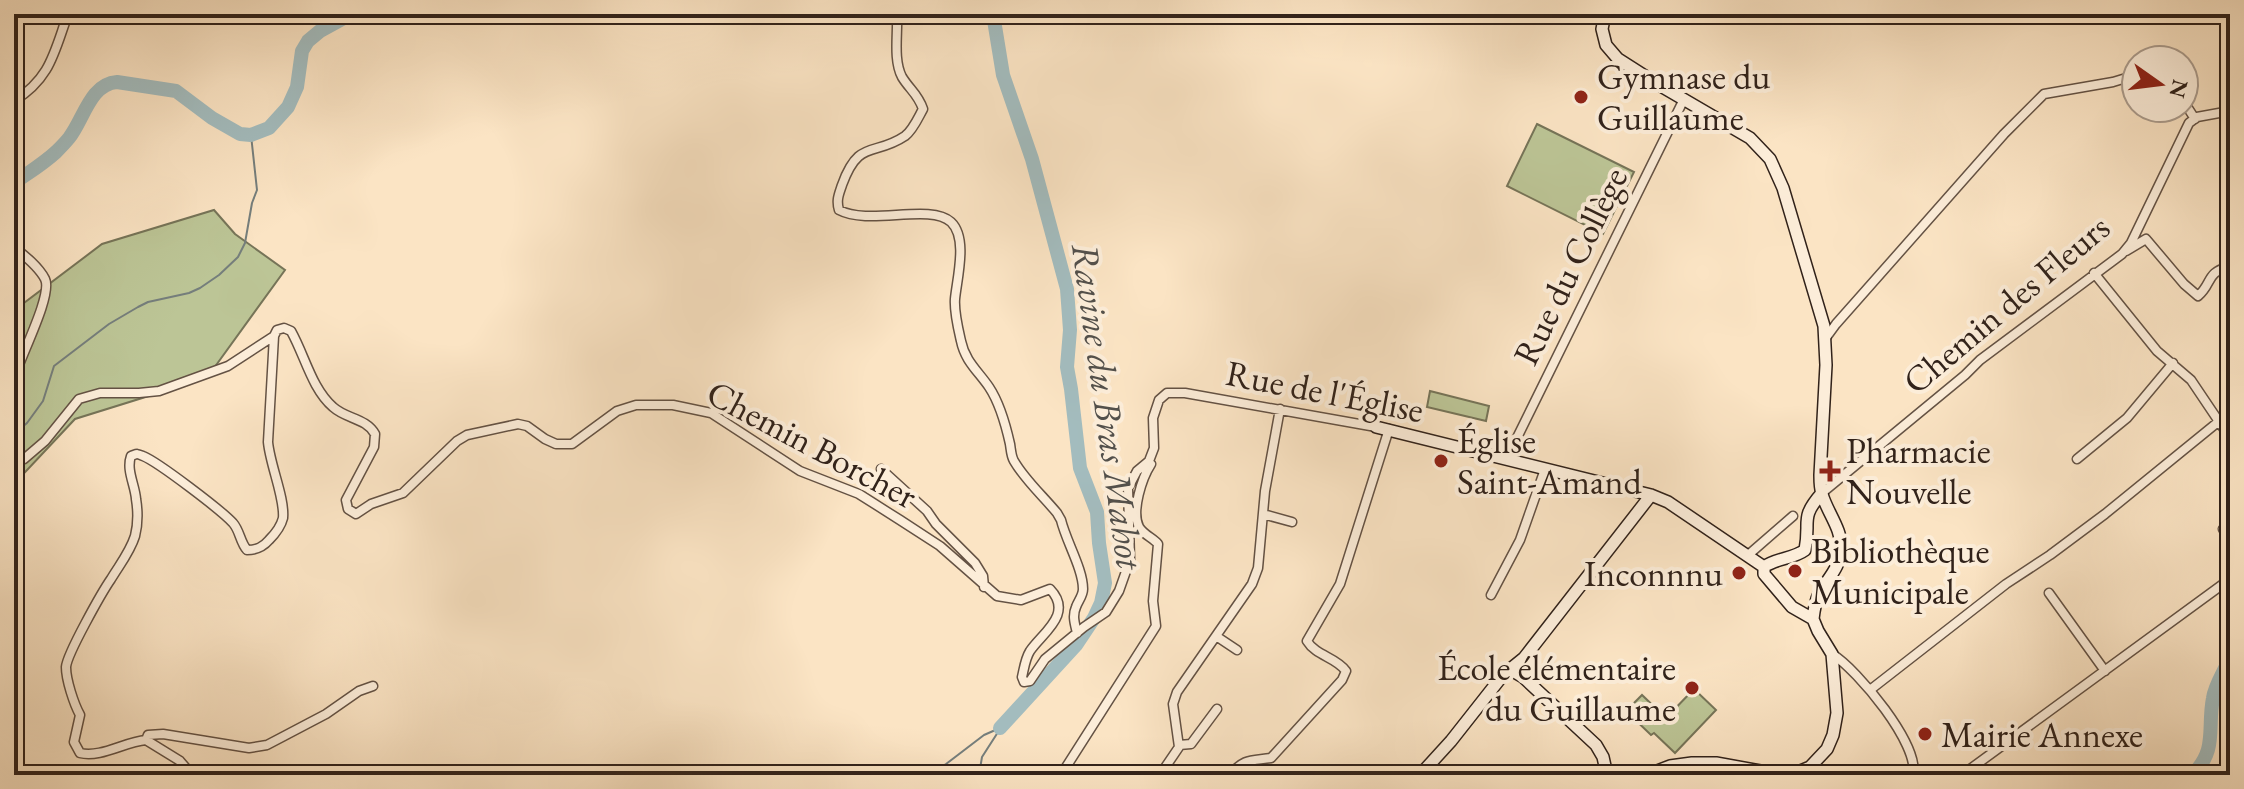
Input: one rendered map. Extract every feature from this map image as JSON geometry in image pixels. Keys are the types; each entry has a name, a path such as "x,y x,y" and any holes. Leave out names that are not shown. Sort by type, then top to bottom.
{"main road":[{"path":"1605,14 1602,29 1606,45 1618,59 1750,138 1770,159 1783,188 1824,326 1826,365 1820,456 1822,493 1842,546 1832,577 1819,594 1813,619 1832,654 1837,713 1827,749 1810,767 1783,775 1716,763 1670,766 1647,775"},
{"name":"Rue de l'Église","path":"1382,428 1651,495 1668,502 1764,567"},
{"path":"1813,619 1792,607 1764,574 1764,567 1772,561 1805,550 1806,516 1809,507 1822,493"},
{"path":"1420,775 1503,675 1524,658 1651,495"},
{"path":"1511,670 1523,677 1596,745 1603,757 1607,775"}],"street":[{"path":"14,101 37,84 48,69 68,14"},
{"path":"897,14 896,60 923,109 907,135 866,150 857,157 846,174 836,202 839,210 859,217 925,215 944,217 954,225 959,237 960,263 955,302 961,343 968,362 996,402 1012,459 1061,520 1083,589 1074,620 1080,630 1106,612 1119,591 1130,560 1128,488 1137,471 1149,461 1154,448"},
{"path":"1825,339 1995,144 2044,94 2120,80"},
{"name":"Rue du Collège","path":"1507,458 1684,99"},
{"path":"2200,118 2230,111"},
{"name":"Chemin des Fleurs","path":"1822,493 1980,360 2122,254 2131,243 2189,124"},
{"path":"2122,254 2146,239 2198,296 2213,273 2230,266"},
{"path":"14,247 41,274 47,285 43,304 14,379"},
{"path":"2094,273 2157,351 2191,380 2230,438"},
{"name":"Chemin Borcher","path":"274,336 277,330 284,328 291,331 321,393 334,408 367,424 375,434 374,447 346,500 351,513 356,514 371,504 403,493 467,435 518,424 527,426 556,444 572,444 617,411 636,405 673,405 711,413 800,471 859,494 940,546 997,596 1021,600 1050,589 1056,595 1054,624 1030,652 1022,677 1024,682 1030,681 1045,659 1080,630"},
{"path":"14,460 24,459 45,441 79,399 100,393 159,391 228,366 274,336"},
{"path":"192,775 180,761 146,740 91,756 80,753 74,742 80,715 74,704 66,667 101,595 129,552 135,535 136,497 129,460 131,456 135,454 153,461 235,524 242,545 247,550 255,550 266,544 276,532 283,520 268,442 274,336"},
{"path":"2077,459 2127,418 2173,363"},
{"name":"Rue de l'Église","path":"1154,448 1153,418 1159,400 1167,393 1185,393 1382,428"},
{"path":"1160,775 1177,753 1179,745 1173,704 1177,692 1252,584 1258,568 1263,514 1280,409"},
{"path":"1870,690 2006,584 2105,514 2230,415"},
{"path":"1229,775 1243,761 1271,758 1342,680 1346,671 1312,649 1307,641 1340,584 1382,428"},
{"path":"1061,775 1156,626 1153,601 1158,544 1140,530 1137,521 1142,480 1152,463 1154,448"},
{"path":"881,469 927,511 975,563 983,576 984,587"},
{"path":"1491,595 1520,540 1545,469"},
{"path":"1263,514 1292,522"},
{"path":"1747,556 1793,516"},
{"path":"2223,529 2230,538"},
{"path":"1962,775 2230,579"},
{"path":"2049,593 2105,671"},
{"path":"1216,636 1237,650"},
{"path":"1832,654 1846,663 1870,690 1899,731 1915,767 1913,775"},
{"path":"146,740 151,733 249,748 267,745 326,714 359,691 373,686"},
{"path":"1179,745 1189,746 1217,709"}],"green space":[{"path":"1537,124 1634,172 1603,234 1507,186"},
{"path":"214,210 235,234 285,270 214,368 184,385 75,419 14,484 16,309 102,244"},
{"path":"1430,391 1489,406 1486,421 1427,407"},
{"path":"1694,689 1716,710 1675,753 1626,711 1642,695 1666,718"}],"waterway":[{"path":"14,183 56,152 100,89 117,82 176,91 240,134 251,135 269,128 288,107 297,87 302,51 308,41 351,14"},
{"name":"Ravine du Bras Mahot","path":"993,14 1003,75 1032,159 1067,289 1070,330 1067,367 1080,468 1097,512 1105,583 1094,618 1076,645 1000,728"},
{"path":"14,434 27,423 43,401 54,366 109,324 148,302 200,288 238,257 245,243 257,190 251,135"},
{"path":"2192,775 2208,748 2214,693 2230,657"},
{"path":"928,775 984,735 1000,728"},
{"name":"Ravine du Bras Mahot","path":"979,775 982,757 1000,729"}],"place":[{"name":"Gymnase du Guillaume","path":"1581,97"},
{"name":"Église Saint-Amand","path":"1441,461"},
{"name":"Pharmacie Nouvelle","path":"1830,471"},
{"name":"Bibliothèque Municipale","path":"1795,571"},
{"name":"Inconnnu","path":"1739,573"},
{"name":"École élémentaire du Guillaume","path":"1692,688"},
{"name":"Mairie Annexe","path":"1925,734"}]}
